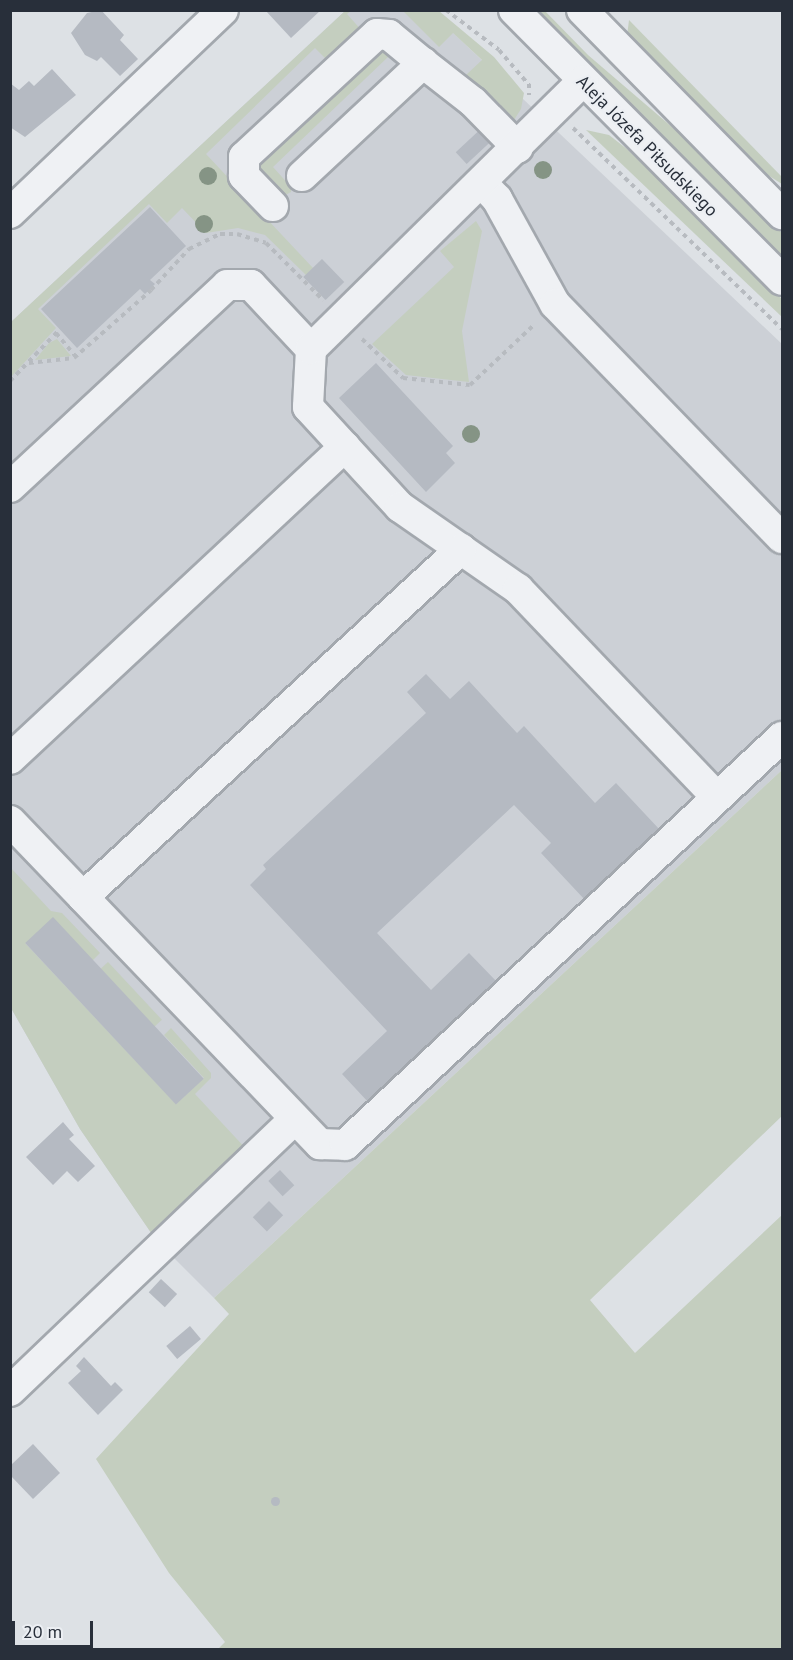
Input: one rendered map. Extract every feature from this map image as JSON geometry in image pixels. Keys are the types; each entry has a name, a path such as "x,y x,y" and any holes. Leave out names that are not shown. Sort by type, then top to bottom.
{"street":[{"path":"10,213 223,10"},
{"name":"Aleja Józefa Piłsudskiego","path":"514,10 783,280"},
{"path":"582,10 783,214"},
{"path":"273,206 244,176 244,157 376,34 389,34 473,102 518,148"},
{"path":"302,176 423,63"},
{"path":"583,81 482,183 335,310 311,349 308,407 400,507 518,589 717,797"},
{"path":"482,183 497,199 555,304 783,538"},
{"path":"10,487 227,285 251,285 311,349"},
{"path":"10,759 345,447"},
{"path":"83,897 461,549"},
{"path":"10,821 320,1144 345,1145 783,737"},
{"path":"10,1391 295,1119"}],"path":[{"path":"446,10 499,50 534,91"},
{"path":"574,129 783,329"},
{"path":"29,363 75,356 202,240 237,234 252,236 277,250 403,378 470,385 555,304"},
{"path":"10,381 60,329"},
{"path":"56,333 75,356"}],"shaded area":[{"path":"345,11 430,11 782,344 782,770 214,1298 156,1240 80,1129 11,1008 11,322"}],"green space":[{"path":"345,11 351,11 347,14 363,32 330,63 315,48 206,154 313,268 306,275 265,235 238,228 206,233 182,208 167,223 149,204 38,309 56,328 11,377 11,322"},
{"path":"403,11 439,11 494,57 524,93 521,109 514,120 510,122 466,75 482,60 453,33 439,47"},
{"path":"535,11 545,11 588,55 679,133 782,233 782,262"},
{"path":"629,20 782,177 782,184 750,164 627,36"},
{"path":"378,46 388,51 388,57 273,167 291,187 291,192 282,197 256,170 258,161"},
{"path":"586,130 609,135 627,149 782,299 782,317"},
{"path":"476,221 482,231 462,331 469,382 406,375 372,344 454,267 440,251"},
{"path":"57,339 71,356 35,360 49,343"},
{"path":"782,770 782,1116 590,1300 635,1353 782,1215 782,1649 218,1649 225,1642 169,1573 96,1459 229,1314 214,1298"},
{"path":"11,868 51,911 62,913 100,953 93,960 25,943 176,1104 204,1078 164,1035 171,1028 211,1073 211,1078 195,1094 249,1152 156,1240 80,1129 11,1008"},
{"path":"108,962 162,1020 155,1027 101,969"}],"building":[{"path":"101,10 124,35 120,40 138,59 120,76 101,57 97,61 85,55 71,33 87,13"},
{"path":"265,10 321,10 291,38"},
{"path":"52,69 76,95 25,137 10,127 10,83 19,90 29,81 34,86"},
{"path":"485,125 496,137 467,164 456,152"},
{"path":"150,207 186,246 150,280 155,284 145,294 140,289 77,348 41,309"},
{"path":"322,259 344,282 326,300 303,277"},
{"path":"376,363 453,446 446,453 455,463 426,492 339,398"},
{"path":"426,674 450,699 469,681 517,733 524,726 595,803 616,783 660,830 585,900 541,853 551,843 514,805 377,933 431,990 469,953 497,982 369,1103 342,1074 387,1031 250,885 266,869 263,865 426,713 407,692"},
{"path":"53,917 204,1079 176,1105 25,943"},
{"path":"63,1122 74,1135 69,1139 95,1166 78,1182 67,1171 53,1185 26,1157"},
{"path":"280,1170 294,1185 283,1196 268,1181"},
{"path":"269,1201 283,1215 267,1231 253,1217"},
{"path":"161,1279 177,1294 165,1307 149,1292"},
{"path":"190,1326 201,1339 177,1359 166,1346"},
{"path":"84,1357 111,1386 115,1382 123,1390 98,1415 68,1383 81,1371 76,1366"},
{"path":"33,1444 60,1473 33,1499 10,1475 10,1466"},
{"path":"275,1496 280,1501 275,1506 270,1501"}]}
